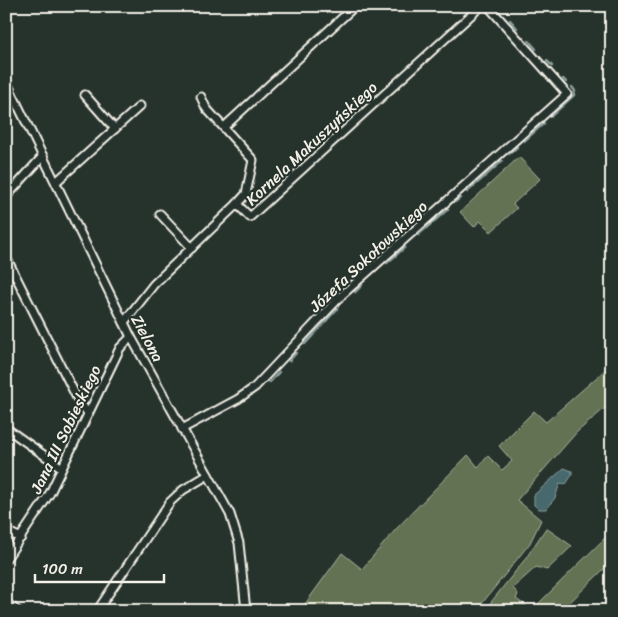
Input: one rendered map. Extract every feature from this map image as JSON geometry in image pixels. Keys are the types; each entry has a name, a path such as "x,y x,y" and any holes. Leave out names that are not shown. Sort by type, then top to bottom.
{"street":[{"path":"224,127 355,6"},
{"name":"Kornela Makuszyńskiego","path":"124,322 154,284 237,204 250,218 481,6"},
{"name":"Józefa Sokołowskiego","path":"182,428 238,399 255,387 342,295 567,94 488,6"},
{"name":"Zielona","path":"6,82 131,337 227,509 236,532 241,559 246,611"},
{"path":"85,95 115,129"},
{"path":"201,97 206,108 253,160 246,194 237,204"},
{"path":"56,182 140,106"},
{"path":"6,197 43,156"},
{"path":"160,214 192,248"},
{"path":"6,257 79,402 88,413"},
{"name":"Jana III Sobieskiego","path":"6,559 21,538 62,468 120,348 131,337"},
{"path":"6,428 62,468"},
{"path":"97,611 170,502 183,490 208,475"},
{"path":"6,531 21,538"},
{"path":"6,603 18,611"}],"green space":[{"path":"519,157 540,179 513,204 517,208 491,232 480,221 474,227 460,212"},
{"path":"606,369 612,376 612,402 577,432 517,500 541,520 530,543 476,611 300,611 342,553 362,569 397,528 468,455 478,467 488,456 502,470 512,461 499,446 534,411 546,422"},
{"path":"546,528 572,546 547,570 536,567 513,588 518,594 516,599 532,610 612,531 612,561 561,611 484,611 526,558"}],"water":[{"path":"564,468 572,471 572,475 566,484 560,483 555,498 546,509 539,509 534,505 534,495"}],"waterway":[{"path":"510,20 517,28"},
{"path":"529,41 536,49"},
{"path":"547,61 552,66"},
{"path":"563,79 566,82"},
{"path":"551,116 574,95 575,91 572,87"},
{"path":"524,141 544,123"},
{"path":"509,154 517,147"},
{"path":"467,192 502,161"},
{"path":"455,202 460,198"},
{"path":"418,235 448,209"},
{"path":"387,263 405,247"},
{"path":"355,292 362,285"},
{"path":"305,344 337,309"},
{"path":"289,361 296,353"},
{"path":"270,382 279,372"}]}
